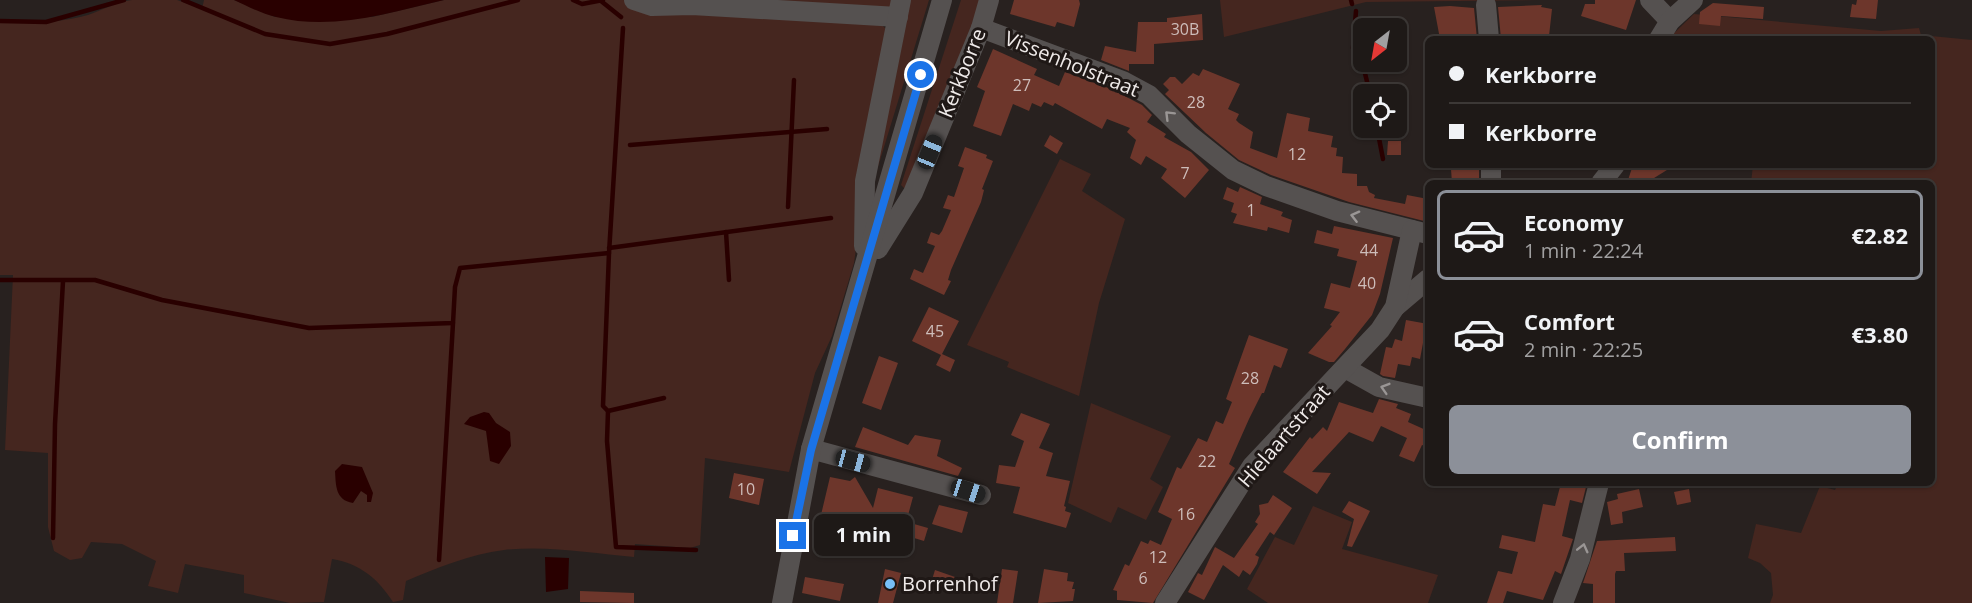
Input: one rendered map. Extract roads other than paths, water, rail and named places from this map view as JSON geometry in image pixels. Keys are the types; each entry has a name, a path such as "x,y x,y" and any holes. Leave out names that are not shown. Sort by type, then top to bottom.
{"street":[{"name":"Kerkborre","path":"634,0 652,6 900,8 865,181 864,272"},
{"name":"Kerkborre","path":"782,603 811,450 942,0"},
{"name":"Kerkborre","path":"864,272 913,193 981,28 989,0"},
{"path":"1650,0 1670,21"},
{"path":"1661,36 1670,21 1693,0"},
{"path":"1486,5 1489,36"},
{"name":"Vissenholstraat","path":"981,28 1123,81 1149,95 1188,134 1241,174 1337,211 1420,232"},
{"path":"1603,180 1613,168"},
{"name":"Hielaartstraat","path":"1165,603 1252,466 1380,330 1395,307 1420,232"},
{"name":"Hielaartstraat","path":"1395,307 1425,282"},
{"path":"1345,368 1379,387 1425,397"},
{"path":"811,450 981,495"},
{"path":"1563,603 1580,559 1598,486"}],"waterway":[{"path":"0,21 46,22 124,0"},
{"path":"183,0 265,34 330,44 387,34 518,0"},
{"path":"573,0 582,4 603,0"},
{"path":"1351,0 1352,4"},
{"path":"601,1 621,17"},
{"path":"1356,11 1353,48 1355,56 1363,65 1368,84"},
{"path":"0,280 95,280 162,300 309,328 453,323 455,287 460,268 609,253 623,28"},
{"path":"788,207 794,80"},
{"path":"630,145 827,129"},
{"path":"1379,138 1383,159"},
{"path":"609,248 831,218"},
{"path":"726,232 729,280"},
{"path":"609,253 603,406 608,411 664,398"},
{"path":"53,538 55,424 63,281"},
{"path":"439,560 453,323"},
{"path":"608,411 607,441 616,547 696,550"}],"place":[{"name":"Borrenhof","path":"890,584"}]}
